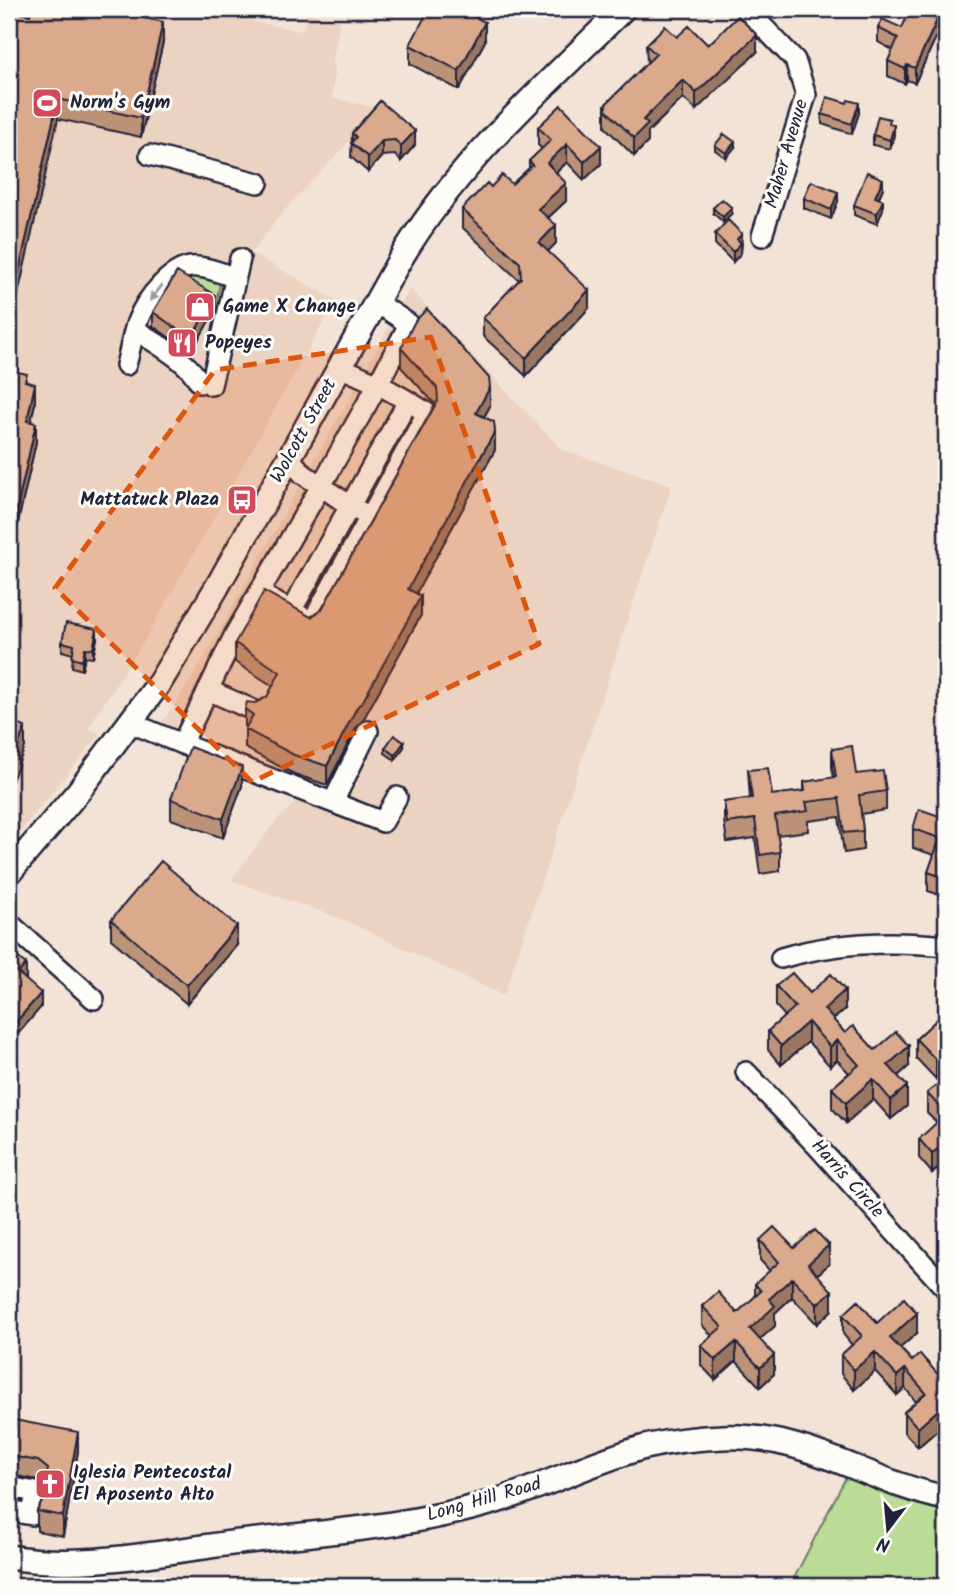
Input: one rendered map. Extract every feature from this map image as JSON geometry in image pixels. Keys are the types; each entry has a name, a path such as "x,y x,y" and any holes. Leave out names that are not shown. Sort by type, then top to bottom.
{"main road":[{"name":"Wolcott Street","path":"9,873 79,792 131,723 181,648 421,225 455,179 500,130 623,9"},
{"name":"Long Hill Road","path":"9,1557 51,1561 110,1558 434,1517 503,1499 632,1451 663,1443 706,1438 745,1438 801,1447 902,1486 946,1498"}],"street":[{"name":"Maher Avenue","path":"746,9 795,60 806,95 762,236"},
{"path":"150,155 258,183"},
{"path":"126,365 135,329 142,310 168,277 184,267 238,269 205,384 185,364 135,329"},
{"path":"182,744 235,634 321,486 409,324 376,302"},
{"path":"259,593 312,622 427,413 378,384 340,367"},
{"path":"291,611 408,401"},
{"path":"289,458 303,474 370,517"},
{"path":"208,690 253,710"},
{"path":"131,723 383,822 397,797"},
{"path":"333,802 368,731"},
{"path":"9,923 94,999"},
{"path":"781,958 816,948 861,943 903,942 946,946"},
{"name":"Harris Circle","path":"746,1072 946,1289"},
{"path":"9,1487 36,1492 32,1515 9,1511"}],"highlighted area":[{"path":"431,337 539,644 252,782 55,588 215,370"}],"shaded area":[{"name":"Mattatuck Plaza","path":"9,9 187,9 302,31 307,13 340,20 332,65 335,66 332,98 380,109 283,212 251,253 336,300 148,635 88,728 100,734 9,845"},
{"path":"410,289 562,450 672,485 504,996 342,919 231,880 276,821 303,795 147,742 200,665"}],"green space":[{"path":"192,271 220,283 215,310 182,276"},
{"path":"846,1477 890,1496 946,1512 946,1586 790,1586"}],"building":[{"path":"31,9 103,9 163,22 141,118 58,99 9,314 9,10 30,15"},
{"path":"429,9 459,9 485,22 459,71 410,45"},
{"path":"910,9 937,20 915,68 907,65 905,69 888,61 898,38 878,28 882,19 902,28"},
{"path":"738,16 757,35 696,93 683,80 643,120 648,124 634,138 605,109 605,105 656,54 646,45 665,26 677,37 689,26 708,45"},
{"path":"827,97 847,103 848,100 859,103 852,124 822,114"},
{"path":"380,101 415,131 401,146 395,140 382,141 368,157 351,143 356,137 352,133"},
{"path":"561,105 601,146 584,162 567,144 547,163 566,183 538,209 556,225 539,243 589,290 526,358 483,318 521,278 520,263 462,209 487,183 491,187 502,175 512,184 533,165 529,161 551,140 538,127"},
{"path":"878,116 890,119 889,124 894,125 890,140 873,135"},
{"path":"724,134 735,142 726,153 715,145"},
{"path":"867,172 883,179 875,197 883,200 877,214 854,205"},
{"path":"811,181 838,192 831,210 804,198"},
{"path":"722,199 732,208 723,217 713,208"},
{"path":"728,220 742,234 737,239 741,243 733,252 715,234"},
{"path":"177,272 215,295 191,339 153,312"},
{"path":"427,309 489,378 490,387 476,413 494,422 495,431 408,589 421,596 363,701 357,707 327,766 294,755 245,729 253,715 245,709 247,702 255,703 267,697 280,672 235,643 264,591 311,617 322,609 438,400 437,388 401,348 415,321"},
{"path":"9,370 27,374 25,381 35,384 27,421 36,423 16,512 11,511 9,521"},
{"path":"66,623 97,629 93,649 85,648 82,661 72,658 74,645 62,642"},
{"path":"9,721 25,727 9,769"},
{"path":"394,735 404,742 395,755 385,748"},
{"path":"852,746 856,774 883,771 886,791 859,795 863,831 844,833 839,798 806,802 808,811 775,816 780,852 760,855 755,819 727,823 724,802 752,798 748,770 768,768 772,795 805,791 804,782 836,777 832,749"},
{"path":"190,747 242,767 223,819 171,799"},
{"path":"919,809 945,818 946,815 946,878 928,872 940,838 913,829"},
{"path":"161,861 237,926 187,985 111,920"},
{"path":"16,956 26,964 18,973 41,993 16,1022 9,1016 9,964"},
{"path":"792,973 810,993 831,974 845,990 824,1009 845,1033 853,1026 875,1050 896,1032 909,1046 888,1065 907,1086 891,1100 873,1079 846,1103 832,1088 859,1065 837,1040 830,1047 808,1022 781,1046 768,1031 795,1007 776,986"},
{"path":"946,1011 946,1050 936,1060 916,1039"},
{"path":"9,1048 16,1055 9,1063"},
{"path":"943,1080 946,1084 946,1114 927,1093"},
{"path":"946,1114 946,1141 932,1154 919,1139"},
{"path":"774,1227 794,1248 815,1230 829,1245 808,1264 832,1291 817,1304 792,1278 769,1299 775,1306 750,1329 774,1355 760,1368 736,1342 715,1360 701,1345 722,1327 702,1306 718,1292 737,1313 761,1291 755,1284 779,1262 760,1240"},
{"path":"904,1298 917,1313 890,1338 912,1361 920,1354 942,1379 946,1375 946,1416 940,1408 918,1428 904,1412 926,1393 905,1369 897,1376 875,1352 854,1370 841,1355 862,1336 843,1315 858,1301 877,1323"},
{"path":"9,1419 78,1432 63,1516 37,1511 44,1498 48,1469 38,1461 9,1457"}],"place":[{"name":"Norm's Gym","path":"47,103"},
{"name":"Game X Change","path":"200,307"},
{"name":"Popeyes","path":"182,343"},
{"name":"Mattatuck Plaza","path":"242,500"},
{"name":"Iglesia Pentecostal El Aposento Alto","path":"50,1484"}]}
